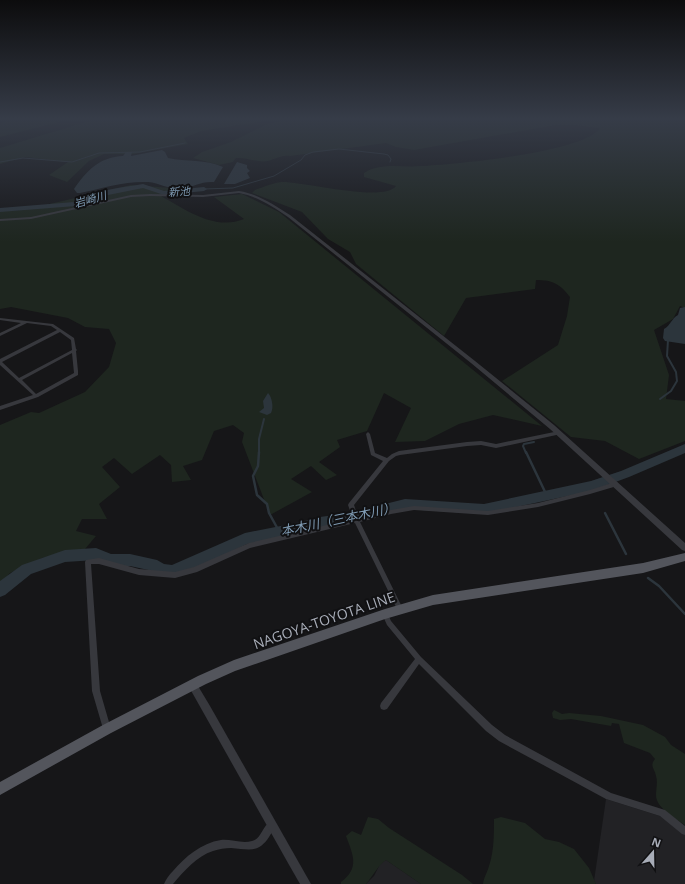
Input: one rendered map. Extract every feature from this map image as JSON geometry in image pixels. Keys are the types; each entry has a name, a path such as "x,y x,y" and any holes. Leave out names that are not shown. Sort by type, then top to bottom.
{"main road":[{"name":"NAGOYA-TOYOTA LINE","path":"0,790 106,729 192,684 234,666 385,614 433,600 643,568 685,557"}],"street":[{"path":"0,220 31,218 131,196 150,194 203,196 245,193 267,202 289,216 559,433 685,548"},
{"path":"0,319 52,325 60,330 73,340 76,374 36,396 0,408"},
{"path":"0,335 26,322"},
{"path":"36,396 0,362 60,330"},
{"path":"19,380 75,350"},
{"path":"400,609 356,520 351,505 387,460 398,454 467,444 481,443 496,446 559,433"},
{"path":"368,434 373,454 387,460"},
{"path":"106,729 96,691 88,562 99,561 139,572 175,575 195,570 249,546 356,520 414,508 488,513 545,504 615,484"},
{"path":"385,614 389,623 419,659 489,728 502,738 609,796 662,813 685,831"},
{"path":"384,706 419,659"},
{"path":"192,684 271,826 306,884"},
{"path":"168,884 184,865 200,853 222,845 252,845 258,843 271,826"}],"shaded area":[{"path":"0,159 17,159 0,164"},
{"path":"44,159 93,159 67,182 49,175 68,162"},
{"path":"106,159 177,159 216,164 223,167 214,182 205,182 181,189 148,182 139,182 114,185 77,193 74,189 84,176 89,170"},
{"path":"198,159 235,159 233,162 219,165"},
{"path":"251,159 273,159 268,161"},
{"path":"685,159 685,308 680,306 673,319 654,330 669,375 666,399 685,401 685,441 639,459 605,441 571,437 502,381 558,345 567,316 570,297 556,284 536,280 535,289 466,298 444,336 356,264 350,252 328,239 302,212 252,193 255,190 281,182 360,192 388,191 396,186 364,177 364,173 385,166 414,166 488,160"},
{"path":"237,162 247,165 247,168 250,171 247,173 250,178 235,184 224,184"},
{"path":"131,185 172,188 161,196 191,213 212,221 233,222 244,219 214,197 242,194 279,212 542,426 493,415 459,424 425,441 395,442 411,408 384,393 367,431 337,440 340,447 319,462 337,475 326,480 311,466 291,479 312,492 270,515 242,442 244,433 233,425 214,431 202,460 183,466 191,480 172,482 171,465 160,455 132,474 114,458 102,467 120,487 99,504 107,519 82,519 76,531 96,536 85,549 42,558 10,573 0,584 0,425 31,412 39,413 85,392 109,367 116,343 109,329 85,327 68,318 11,307 0,309 0,211 24,210"},
{"path":"685,307 685,344 665,341 663,338 664,329 678,315 680,308"},
{"path":"268,393 272,408 271,413 267,415 259,412 264,408 263,401"},
{"path":"554,710 562,714 569,713 601,716 643,725 665,737 671,745 685,754 685,825 667,812 657,800 657,778 652,766 655,759 650,753 624,743 619,724 612,723 611,726 571,719 560,720 553,718 552,713"},
{"path":"606,799 663,817 685,834 685,884 596,884 594,881"},
{"path":"368,817 378,819 389,828 462,875 473,884 421,884 386,860 366,884 341,884 341,882 351,872 353,866 353,855 346,836 352,831 361,835"},
{"path":"501,817 525,823 545,839 559,842 574,849 589,868 596,884 483,884 492,855 494,819"},
{"path":"386,860 421,884 366,884 374,876 380,864"}],"waterway":[{"path":"0,162 16,159"},
{"path":"38,159 72,162 80,159"},
{"path":"204,189 233,188 274,176 302,159"},
{"name":"岩崎川","path":"0,210 76,204 86,198 143,186 164,193 204,189"},
{"path":"660,399 671,391 677,381 676,372 667,356 668,340"},
{"path":"259,452 259,439 264,419"},
{"path":"526,453 523,446 524,444 534,442"},
{"name":"本木川（三本木川）","path":"0,590 27,569 65,556 96,554 111,560 130,560 157,566 160,570 172,571 181,569 189,563 207,557 245,539 301,528 320,522 349,518 405,504 484,509 591,486 625,474 685,448"},
{"path":"259,452 258,466 253,476 257,495 267,504 269,513 280,533"},
{"path":"526,452 547,496"},
{"path":"605,513 626,554"},
{"path":"648,578 659,586 685,614"}],"water label":[{"name":"新池","path":"179,191"}]}
